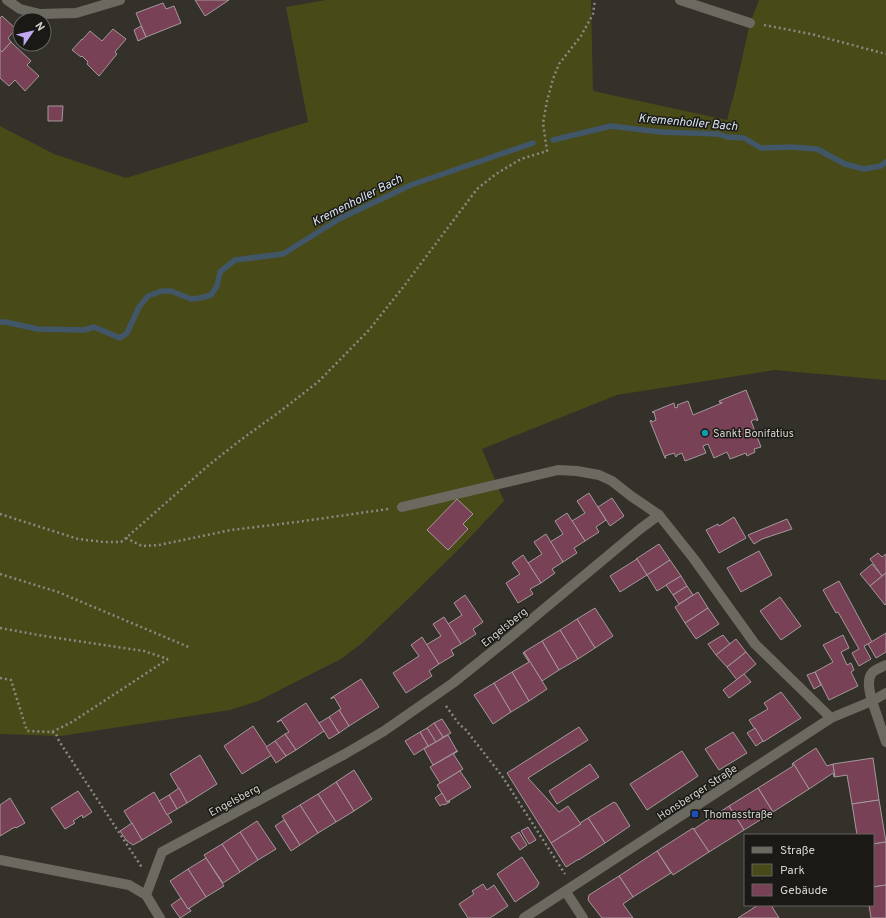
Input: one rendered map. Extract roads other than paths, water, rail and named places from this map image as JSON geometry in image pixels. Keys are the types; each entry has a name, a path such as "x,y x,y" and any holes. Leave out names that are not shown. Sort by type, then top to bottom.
{"street":[{"path":"7,0 20,9 40,14 76,13 120,0"},
{"path":"680,0 750,23"},
{"path":"402,507 558,470 577,471 599,475 612,481 659,515 694,560 755,644 831,718"},
{"name":"Engelsberg","path":"146,895 162,852 345,754 384,731 438,694 508,639 640,529 659,515"},
{"path":"886,664 873,672 869,680 872,701 886,742"},
{"name":"Honsberger Straße","path":"524,918 831,718 872,701 886,693"},
{"path":"0,860 129,884 146,895 160,918"},
{"path":"569,889 583,918"}],"waterway":[{"name":"Kremenholler Bach","path":"553,140 611,126 661,132 718,134 727,137 744,138 761,148 791,147 817,149 845,164 864,169 881,166 886,162"},
{"name":"Kremenholler Bach","path":"0,322 38,329 84,330 94,327 120,338 127,333 139,307 148,296 162,291 171,291 191,299 211,295 217,286 220,272 235,260 283,254 339,219 411,185 533,143"}],"place":[{"name":"Sankt Bonifatius","path":"705,433"},
{"name":"Thomasstraße","path":"695,814"}]}
